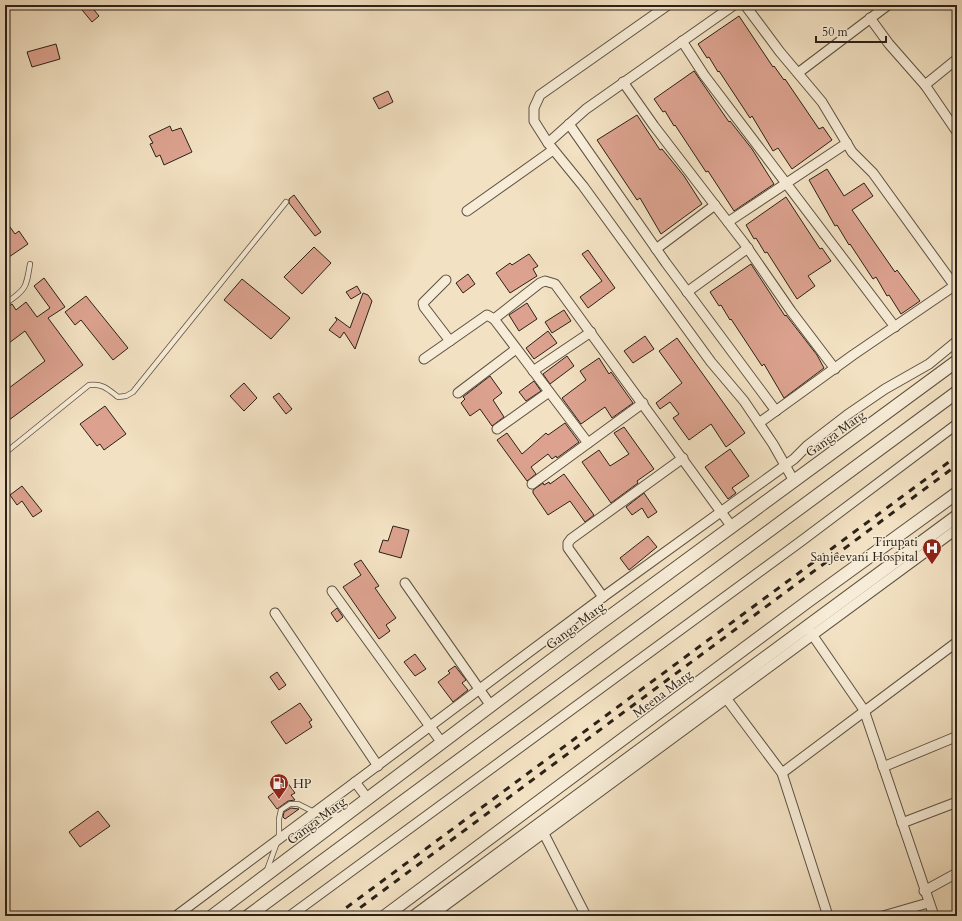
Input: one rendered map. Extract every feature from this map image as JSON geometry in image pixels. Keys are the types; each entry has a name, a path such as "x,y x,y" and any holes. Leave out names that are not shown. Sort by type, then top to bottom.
{"street":[{"path":"668,5 540,95 534,108 534,121 550,147 583,186 711,362 744,401 773,444 794,481"},
{"path":"467,211 550,147 569,124 623,82 734,5"},
{"path":"745,5 822,102 852,152 873,173 956,284 759,423"},
{"path":"798,73 888,5"},
{"path":"870,18 889,44 925,85 957,132"},
{"path":"682,42 704,75 895,327"},
{"path":"925,85 957,58"},
{"path":"623,82 748,248 791,310 835,368"},
{"path":"569,124 687,292 776,411"},
{"path":"728,222 847,143"},
{"path":"656,249 715,205"},
{"path":"687,292 748,248"},
{"path":"446,280 423,303 424,307 450,341"},
{"path":"494,318 540,283 551,282 555,284 732,527"},
{"path":"424,359 487,315 494,318 588,443"},
{"path":"533,371 591,332"},
{"path":"176,916 279,837 378,766 603,597 722,513 794,459 808,445 847,414 885,389 929,364 957,341"},
{"path":"458,393 516,349"},
{"name":"Ganga Marg","path":"212,916 491,706 957,360"},
{"path":"497,429 549,392"},
{"path":"248,916 957,392"},
{"path":"532,484 642,403"},
{"path":"290,916 800,542 957,424"},
{"path":"603,597 568,548 568,543 571,539 683,458"},
{"name":"Meena Marg","path":"385,916 795,610 957,493"},
{"path":"810,631 957,516"},
{"path":"415,916 541,829 810,631 957,529"},
{"path":"405,583 491,706"},
{"path":"332,591 442,743"},
{"path":"795,610 864,710 924,891 934,916"},
{"path":"275,613 378,766"},
{"path":"782,773 864,710 956,646"},
{"path":"708,676 782,773 828,916"},
{"path":"883,767 953,738"},
{"path":"355,782 368,799"},
{"path":"902,823 957,802"},
{"path":"431,916 541,829"},
{"path":"541,829 586,916"},
{"path":"924,891 957,873"},
{"path":"883,916 928,902"}],"lane":[{"path":"5,452 89,385 99,384 105,386 118,397 126,396 132,392 286,202"},
{"path":"5,304 24,290 30,264"},
{"path":"264,877 279,837 279,819 281,810 290,804 298,804 320,815 346,815"}],"building":[{"path":"78,5 90,5 99,16 92,22"},
{"path":"739,16 773,67 774,66 784,80 785,79 819,129 823,127 832,140 792,169 778,148 773,151 752,116 750,118 719,71 718,72 709,57 707,58 698,44"},
{"path":"56,44 60,59 32,67 27,52"},
{"path":"694,71 729,122 730,121 752,149 774,184 734,211 708,171 706,172 675,125 674,126 665,111 663,112 654,99"},
{"path":"388,91 393,102 379,109 373,98"},
{"path":"637,115 660,150 662,149 684,176 702,204 661,234 640,198 637,200 597,140"},
{"path":"170,126 172,131 181,128 192,152 164,165 160,155 156,157 150,144 153,143 149,136"},
{"path":"827,169 844,196 864,183 873,196 852,210 895,272 897,270 920,301 901,314 889,295 887,296 876,277 873,279 837,225 835,226 809,180"},
{"path":"294,195 321,232 315,236 289,203 289,199"},
{"path":"786,197 820,249 822,248 831,261 808,276 815,286 797,299 767,252 765,253 756,238 754,239 746,225"},
{"path":"10,227 15,234 19,231 28,244 9,257 5,251 5,230"},
{"path":"314,247 331,263 302,294 284,277"},
{"path":"588,250 615,288 588,308 580,297 602,281 582,254"},
{"path":"529,254 538,266 533,269 537,276 510,293 496,273 510,263 512,265"},
{"path":"751,264 785,316 786,315 817,355 824,368 784,398 764,364 762,366 731,319 730,320 721,305 719,306 710,292"},
{"path":"468,274 475,284 463,293 456,283"},
{"path":"44,278 65,307 48,318 83,365 5,423 5,391 45,361 25,331 5,346 5,309 12,304 16,310 26,302 37,317 50,308 34,286"},
{"path":"242,279 290,318 271,339 224,300"},
{"path":"357,286 361,293 351,299 346,292"},
{"path":"363,293 368,295 372,301 355,349 344,332 340,338 329,330 337,320 335,317 350,328"},
{"path":"86,296 128,348 113,360 81,320 75,325 65,312"},
{"path":"527,303 537,319 519,331 509,315"},
{"path":"564,310 571,321 552,333 545,322"},
{"path":"548,331 557,343 534,359 526,348"},
{"path":"645,336 654,349 633,363 624,351"},
{"path":"677,338 745,433 726,447 711,424 689,440 673,418 679,414 670,402 660,409 656,403 682,383 659,351"},
{"path":"567,356 574,366 550,384 543,374"},
{"path":"599,358 609,374 611,372 633,403 612,418 605,407 581,424 562,398 586,380 580,371"},
{"path":"490,376 502,393 493,400 504,417 492,426 480,409 470,416 461,403 465,399 463,397"},
{"path":"534,381 541,391 526,401 519,392"},
{"path":"244,383 257,398 244,411 230,396"},
{"path":"279,393 292,409 286,414 273,397"},
{"path":"105,406 126,434 104,450 100,444 97,446 80,424"},
{"path":"565,423 579,442 557,458 556,456 552,459 548,454 531,467 536,474 527,481 497,440 507,433 522,454 546,433 548,435"},
{"path":"624,427 654,469 611,503 582,462 599,450 610,466 629,454 614,433"},
{"path":"730,449 749,476 732,488 736,493 728,499 705,467"},
{"path":"564,474 594,515 585,522 570,501 548,515 533,493 533,490 543,483 544,485 549,482 550,484"},
{"path":"22,486 42,511 33,517 22,501 17,505 10,495"},
{"path":"644,493 657,512 648,518 642,508 632,515 626,507"},
{"path":"393,526 409,530 401,558 379,552 383,540 388,541"},
{"path":"648,536 657,547 629,570 620,558"},
{"path":"361,560 379,586 375,588 396,618 386,625 390,631 379,639 343,587 361,575 354,564"},
{"path":"337,608 343,617 337,622 331,613"},
{"path":"415,654 426,669 415,676 404,662"},
{"path":"455,666 466,680 462,683 468,690 453,702 438,682 450,673 448,671"},
{"path":"277,672 286,685 279,690 270,677"},
{"path":"300,703 312,720 309,722 312,727 286,744 271,722"},
{"path":"287,782 295,793 291,795 295,800 288,801 277,809 268,797"},
{"path":"291,808 299,809 285,819 283,817 284,812"},
{"path":"98,811 110,826 80,847 69,832"}],"railway":[{"path":"335,916 957,456"},
{"path":"349,916 957,465"}],"place":[{"name":"Tirupati Sanjeevani Hospital","path":"932,565"},
{"name":"HP","path":"279,800"}]}
